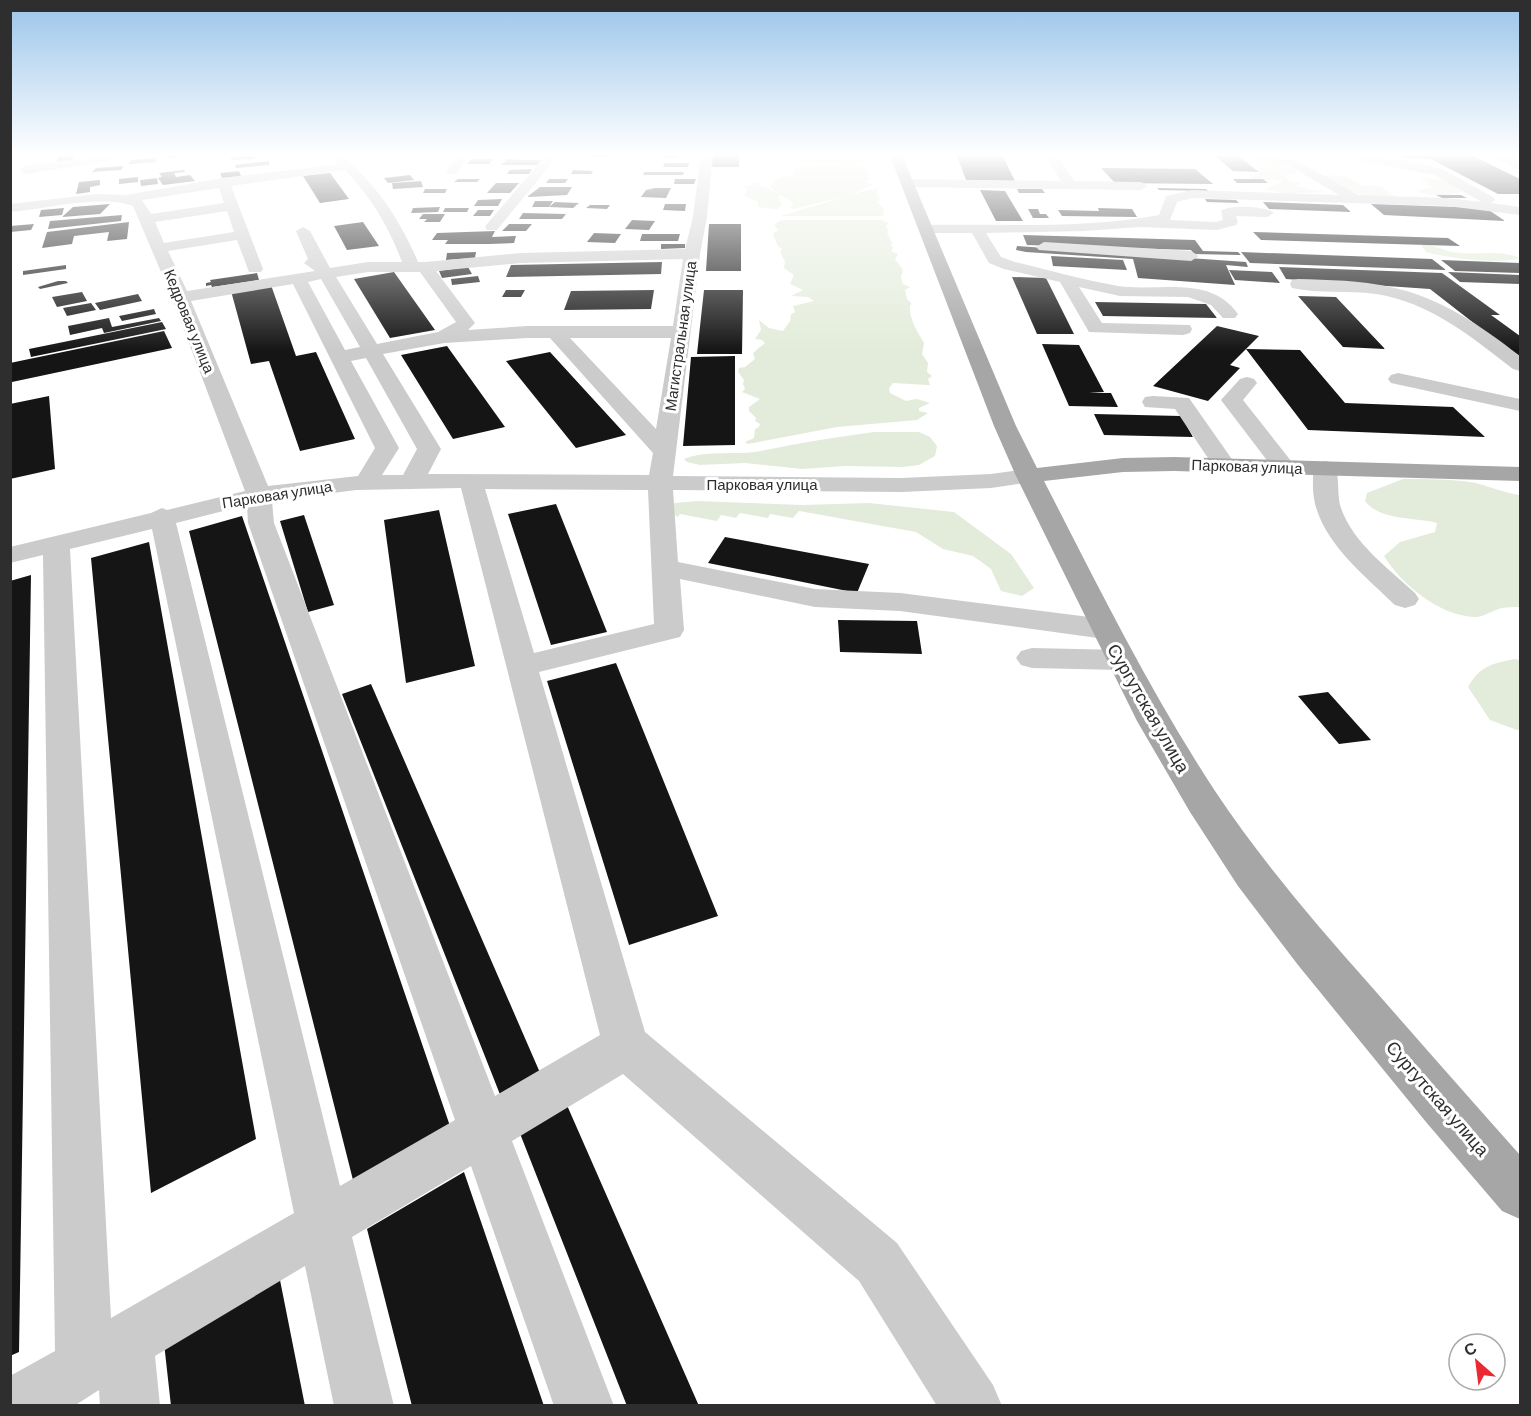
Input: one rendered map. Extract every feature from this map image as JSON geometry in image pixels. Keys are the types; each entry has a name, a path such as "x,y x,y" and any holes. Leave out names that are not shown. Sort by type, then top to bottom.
{"main road":[{"name":"Сургутская улица","path":"922,219 1005,426 1028,476 1154,721 1203,802 1252,874 1389,1041 1521,1192"},
{"name":"Парковая улица","path":"1028,476 1123,465 1283,466 1521,474"}],"street":[{"name":"Кедровая улица","path":"146,219 178,290 259,495 261,523 584,1406"},
{"path":"237,219 255,269"},
{"path":"393,219 419,267 466,322 444,338"},
{"path":"492,228 499,219"},
{"name":"Магистральная улица","path":"522,666 669,630 665,568 669,518 660,484 680,332 700,219"},
{"path":"981,236 1132,224 1159,219"},
{"path":"1132,224 1217,226 1231,222 1230,219"},
{"path":"1497,223 1521,224"},
{"path":"926,229 981,236 1008,245"},
{"path":"303,231 322,268 429,450 412,481"},
{"path":"159,248 243,235"},
{"path":"981,236 995,260 1010,266 1120,291 1190,292 1217,301 1229,314"},
{"path":"1031,246 1191,256"},
{"path":"178,290 255,269 419,267 521,258 692,254"},
{"path":"178,290 298,278 322,268"},
{"path":"298,278 387,448 366,482"},
{"path":"1066,279 1095,328 1182,329"},
{"path":"1298,284 1378,290 1420,300 1483,336 1521,365"},
{"path":"555,332 664,451"},
{"path":"339,357 444,338 555,332 680,332"},
{"path":"1398,379 1521,405"},
{"path":"1247,383 1232,400 1283,466"},
{"path":"1153,402 1181,403 1224,465"},
{"path":"1325,468 1326,496 1332,518 1352,546 1405,599"},
{"name":"Парковая улица","path":"10,555 162,516 259,495 366,482 931,485 1028,476"},
{"path":"471,481 626,1046 878,1262 972,1406"},
{"path":"162,516 364,1406"},
{"path":"56,543 104,1354 130,1406"},
{"path":"665,568 815,598 898,593 1113,644"},
{"path":"1032,658 1113,644"},
{"path":"17,1406 626,1046"}],"green space":[{"path":"882,220 888,223 886,227 889,231 887,232 891,246 894,247 891,251 898,254 895,259 903,270 901,277 903,284 910,287 905,290 907,299 912,304 910,305 914,325 924,343 922,354 928,363 927,372 932,376 928,379 930,385 893,383 889,388 890,393 906,401 917,399 930,403 919,408 919,411 928,413 917,420 837,427 748,444 745,442 754,438 755,429 759,427 760,424 755,421 756,418 749,411 749,407 760,399 742,392 745,389 744,380 738,372 739,368 745,367 755,359 753,353 765,343 755,339 761,330 759,320 769,328 783,331 790,321 791,314 795,312 793,306 814,301 808,297 791,296 803,290 790,284 794,275 784,268 785,262 780,251 782,249 778,246 773,234 778,230 774,225 779,221"},
{"path":"1421,245 1457,253 1503,254 1520,258 1488,261 1460,258 1426,252"},
{"path":"874,432 919,432 930,437 937,446 935,456 919,465 903,467 845,466 802,469 745,463 700,465 684,459 703,454 752,452"},
{"path":"1403,479 1470,482 1520,495 1520,607 1502,608 1478,617 1462,615 1436,605 1411,588 1401,578 1384,556 1400,542 1435,532 1437,523 1389,515 1380,512 1365,501 1367,493"},
{"path":"697,501 803,505 869,503 954,512 1011,554 1034,588 1022,596 1001,591 991,569 973,556 943,549 916,532 799,511 793,518 770,514 768,518 740,513 736,518 721,515 717,521 680,514 678,517 665,509 675,503"},
{"path":"1514,659 1520,660 1520,729 1517,730 1490,720 1468,687 1482,670"}],"building":[{"path":"121,219 121,221 48,229 50,221"},
{"path":"427,219 442,219 440,222 424,222"},
{"path":"995,219 1022,219 1023,221 996,221"},
{"path":"1466,219 1502,219 1505,221"},
{"path":"632,220 655,221 649,230 625,229"},
{"path":"129,222 127,239 107,241 109,232 74,236 72,244 42,248 47,232"},
{"path":"363,222 379,246 347,250 334,226"},
{"path":"34,224 31,230 10,232 10,226"},
{"path":"509,224 532,224 526,231 502,231"},
{"path":"709,224 741,224 741,271 706,271"},
{"path":"495,231 492,237 516,236 514,243 445,244 448,240 432,240 437,233"},
{"path":"1253,232 1448,238 1460,246 1261,240"},
{"path":"594,233 621,234 615,243 587,242"},
{"path":"642,234 680,234 678,241 640,241"},
{"path":"1023,235 1195,240 1203,251 1238,252 1241,255 1194,254 1191,250 1027,245"},
{"path":"661,244 685,244 685,248 661,249"},
{"path":"1017,246 1246,262 1248,267 1226,265 1235,285 1138,278 1133,259 1026,252 1016,250"},
{"path":"476,252 475,258 446,260 447,253"},
{"path":"1241,252 1432,259 1446,270 1250,263"},
{"path":"1051,256 1123,260 1127,270 1053,266"},
{"path":"1441,260 1520,263 1520,273 1455,271"},
{"path":"662,262 661,274 506,277 511,265"},
{"path":"66,265 66,269 23,275 23,271"},
{"path":"468,267 472,274 442,278 439,271"},
{"path":"1279,267 1442,273 1500,315 1491,315 1520,336 1520,359 1430,289 1286,279"},
{"path":"1229,270 1272,272 1280,283 1235,280"},
{"path":"394,272 435,330 390,338 354,279"},
{"path":"1448,272 1520,275 1520,284 1460,282"},
{"path":"257,273 259,280 206,286 206,283 211,282 210,280"},
{"path":"478,276 480,282 452,285 451,279"},
{"path":"1012,277 1046,278 1074,334 1037,334"},
{"path":"58,281 68,283 40,289 38,287"},
{"path":"271,285 296,356 316,352 355,439 300,451 269,361 251,364 231,291"},
{"path":"506,290 525,290 521,297 502,297"},
{"path":"654,290 651,309 564,310 571,291"},
{"path":"704,290 743,290 742,354 697,354"},
{"path":"82,292 87,301 57,307 52,297"},
{"path":"138,294 142,301 100,310 95,303"},
{"path":"1298,296 1336,297 1385,349 1343,347"},
{"path":"1095,302 1206,304 1217,318 1103,316"},
{"path":"91,303 96,310 67,316 63,308"},
{"path":"154,309 156,314 122,321 119,316"},
{"path":"109,318 112,327 159,318 161,321 104,333 102,328 70,335 68,326"},
{"path":"162,322 166,329 31,357 29,349"},
{"path":"1217,326 1259,336 1230,365 1240,368 1208,401 1153,386"},
{"path":"164,331 172,348 12,382 10,363"},
{"path":"1042,344 1079,345 1104,392 1089,393 1111,393 1118,407 1069,406"},
{"path":"447,346 505,427 453,439 401,355"},
{"path":"1246,349 1300,350 1345,403 1453,407 1485,437 1308,430"},
{"path":"550,352 626,435 576,448 506,361"},
{"path":"735,356 735,445 683,446 691,357"},
{"path":"49,396 55,469 10,479 10,404"},
{"path":"1094,414 1181,416 1193,437 1104,435"},
{"path":"556,504 607,632 551,645 508,514"},
{"path":"439,510 475,666 406,683 384,520"},
{"path":"304,515 334,605 308,612 280,521"},
{"path":"242,516 450,1126 353,1180 189,531"},
{"path":"725,537 869,564 857,593 708,563"},
{"path":"149,542 256,1139 151,1193 91,558"},
{"path":"31,575 19,1352 10,1356 10,581"},
{"path":"838,620 917,621 922,654 840,652"},
{"path":"616,663 718,916 629,945 547,681"},
{"path":"371,684 541,1075 501,1097 342,694"},
{"path":"1328,692 1371,740 1339,744 1298,696"},
{"path":"566,1103 699,1406 627,1406 519,1131"},
{"path":"464,1172 544,1406 412,1406 367,1229"},
{"path":"279,1275 305,1406 171,1406 164,1343"}]}
